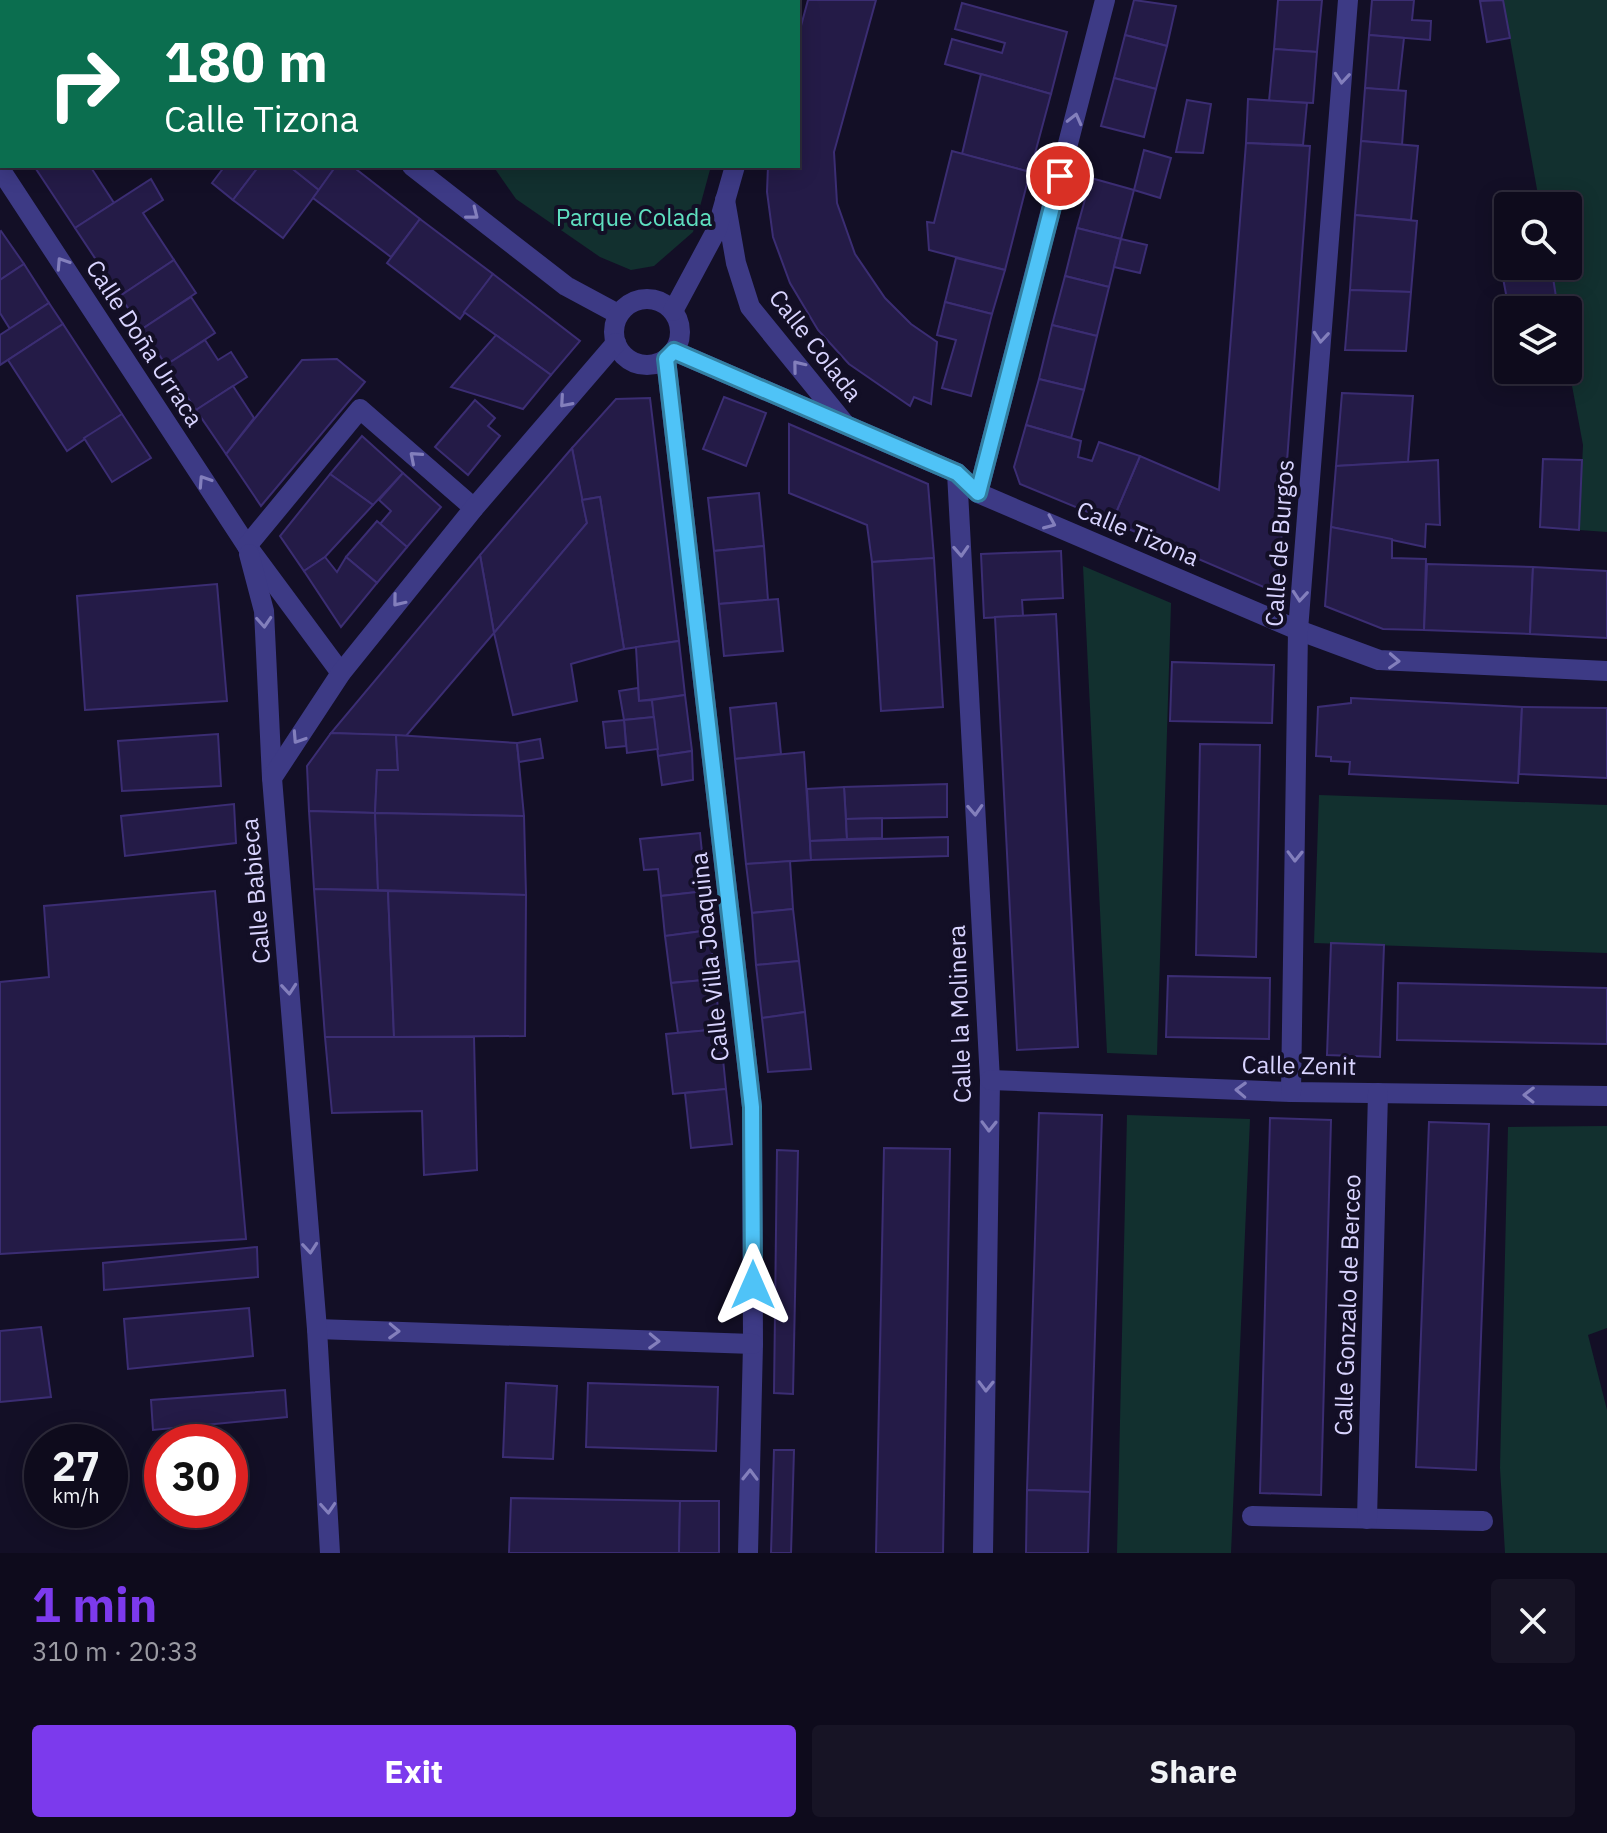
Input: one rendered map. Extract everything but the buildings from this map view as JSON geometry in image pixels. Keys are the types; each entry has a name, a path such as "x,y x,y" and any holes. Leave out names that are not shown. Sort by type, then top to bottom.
{"street":[{"path":"978,493 1105,0"},
{"name":"Calle de Burgos","path":"1291,1092 1298,630 1348,0"},
{"name":"Calle Colada","path":"673,311 717,229 734,168"},
{"name":"Calle Doña Urraca","path":"0,169 247,546 341,673"},
{"path":"421,169 566,286 618,314"},
{"name":"Calle Colada","path":"725,200 736,263 750,307 848,427"},
{"path":"647,298 658,300 673,311 680,325 681,336 670,355 640,365 622,354 616,343 615,324 618,314 626,305 647,298"},
{"path":"272,778 341,673 474,508 616,343"},
{"name":"Calle Tizona","path":"670,355 957,473 978,493 1298,630 1379,660 1607,671"},
{"name":"Calle Villa Joaquina","path":"670,355 752,1107 753,1344 748,1553"},
{"path":"247,546 360,409 474,508"},
{"name":"Calle la Molinera","path":"957,473 990,1080 983,1553"},
{"name":"Calle Doña Urraca","path":"247,546 264,611 272,778"},
{"name":"Calle Babieca","path":"272,778 317,1329 330,1553"},
{"name":"Calle Zenit","path":"990,1080 1291,1092 1607,1096"},
{"name":"Calle Gonzalo de Berceo","path":"1367,1519 1378,1093"},
{"path":"317,1329 753,1344"},
{"path":"1252,1516 1483,1521"}],"green space":[{"path":"1503,0 1607,0 1607,532 1579,530 1583,445 1572,384 1582,384 1582,296 1556,296 1553,280 1582,280 1582,192 1537,192"},
{"name":"Parque Colada","path":"494,168 710,168 693,232 654,266 631,270 600,257 516,199"},
{"path":"1083,566 1171,603 1157,1055 1107,1053"},
{"path":"1319,795 1607,805 1607,953 1314,943"},
{"path":"1127,1115 1250,1119 1231,1553 1117,1553"},
{"path":"1607,1126 1607,1328 1588,1335 1607,1410 1607,1553 1505,1553 1500,1468 1508,1127"}],"route":[{"path":"753,1285 752,1107 674,404 666,359 674,351 957,473 978,493 1060,176"}]}
